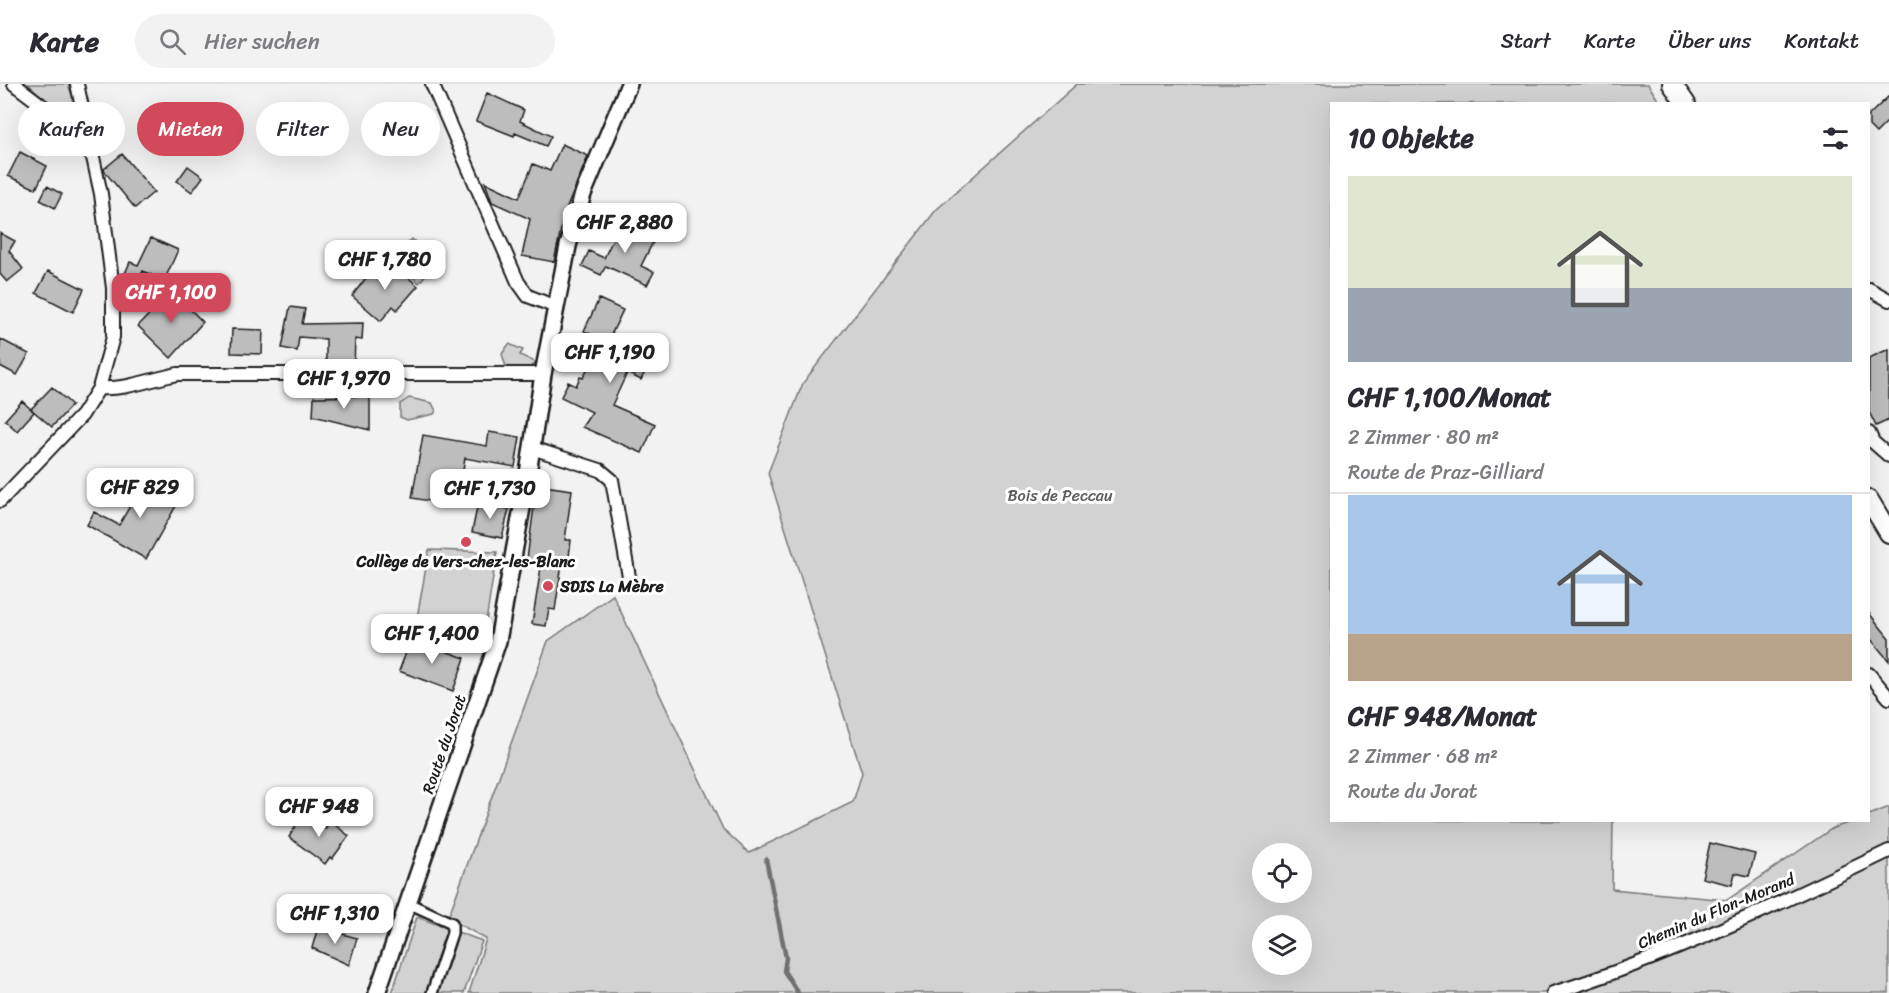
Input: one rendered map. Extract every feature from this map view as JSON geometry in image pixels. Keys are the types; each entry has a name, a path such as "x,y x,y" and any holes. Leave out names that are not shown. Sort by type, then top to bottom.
{"main road":[{"path":"1672,84 1685,102"},
{"path":"1870,502 1889,533"}],"street":[{"path":"14,84 43,106 93,157"},
{"path":"0,501 82,416 99,388 113,337 113,288 108,230 77,84"},
{"path":"432,84 518,282 528,296 556,307"},
{"name":"Route du Jorat","path":"377,993 498,641 543,374 568,246 583,194 629,84"},
{"path":"1870,290 1889,300"},
{"path":"99,388 119,389 147,380 178,374 543,374"},
{"path":"1870,435 1873,442 1889,456"},
{"path":"532,448 600,470 612,480 629,577"},
{"path":"1870,675 1889,698"},
{"name":"Chemin du Flon-Morand","path":"1553,993 1598,979 1755,915 1889,851"},
{"path":"408,903 452,923 452,933 432,993"}],"green space":[{"path":"28,84 68,84 75,102 48,102"},
{"name":"Bois de Peccau","path":"1077,84 1648,84 1659,102 1330,102 1330,822 1613,822 1612,889 1727,900 1833,828 1851,822 1870,822 1870,815 1889,807 1889,993 469,993 486,939 448,918 548,641 613,595 723,829 749,853 853,802 862,773 768,473 803,383 936,210"},
{"path":"412,239 427,253 418,262 428,272 419,283 393,259"},
{"path":"509,344 523,350 520,355 537,363 530,367 506,367 502,354"},
{"path":"409,398 432,403 436,411 434,414 407,420 400,417 400,404"},
{"path":"429,550 497,552 484,634 417,618"},
{"path":"417,917 482,941 464,993 392,993"}],"building":[{"path":"487,93 524,110 520,121 551,136 546,146 515,133 514,136 476,121"},
{"path":"1889,96 1889,120 1876,133 1870,127 1870,114"},
{"path":"562,144 588,156 564,215 554,262 522,256 530,219 492,202 485,182 519,198 533,164 550,171"},
{"path":"18,156 28,156 47,166 36,189 8,176"},
{"path":"120,156 124,156 154,192 135,208 104,169"},
{"path":"188,166 203,177 192,192 177,181"},
{"path":"47,186 62,194 55,208 40,200"},
{"path":"622,220 656,236 641,266 654,272 647,285 606,266 601,275 582,266 589,251 604,258"},
{"path":"0,233 15,241 9,251 23,269 7,282 0,274"},
{"path":"151,238 178,250 164,281 143,271 124,309 124,276 130,262 138,265"},
{"path":"392,263 418,286 397,310 393,306 381,321 352,296 376,265 384,272"},
{"path":"48,271 84,289 73,312 36,293"},
{"path":"172,291 203,322 171,358 138,326"},
{"path":"599,299 623,310 611,335 622,340 618,348 649,363 641,380 627,373 612,405 655,424 642,453 582,427 592,412 561,397 568,382 576,386 580,377 583,378 601,339 584,331"},
{"path":"290,307 305,309 302,324 363,323 362,340 355,339 354,366 326,366 326,339 299,337 297,351 282,348"},
{"path":"232,329 263,330 262,354 231,353"},
{"path":"0,339 29,354 17,375 0,366"},
{"path":"1889,349 1889,420 1876,426 1870,414 1870,358"},
{"path":"52,387 72,405 52,427 31,409"},
{"path":"370,396 370,430 313,416 314,397"},
{"path":"22,401 34,412 17,431 5,420"},
{"path":"489,432 520,437 515,467 465,458 457,506 412,498 423,435 487,446"},
{"path":"146,478 181,497 146,559 87,525 94,512 119,525"},
{"path":"537,485 572,490 565,540 571,540 568,565 562,564 555,610 549,609 546,626 532,624 542,561 527,559"},
{"path":"478,503 509,509 502,538 472,532"},
{"path":"1870,614 1889,638 1889,661 1870,638"},
{"path":"411,639 465,658 453,691 399,671"},
{"path":"303,814 325,829 330,821 349,836 332,859 330,857 325,864 289,837"},
{"path":"1710,843 1755,854 1749,876 1735,873 1732,885 1702,878"},
{"path":"318,927 357,938 349,965 312,948"}],"waterway":[{"path":"766,859 786,958 784,971 798,993"}],"place":[{"name":"Collège de Vers-chez-les-Blanc","path":"466,542"},
{"name":"SDIS La Mèbre","path":"548,586"}]}
